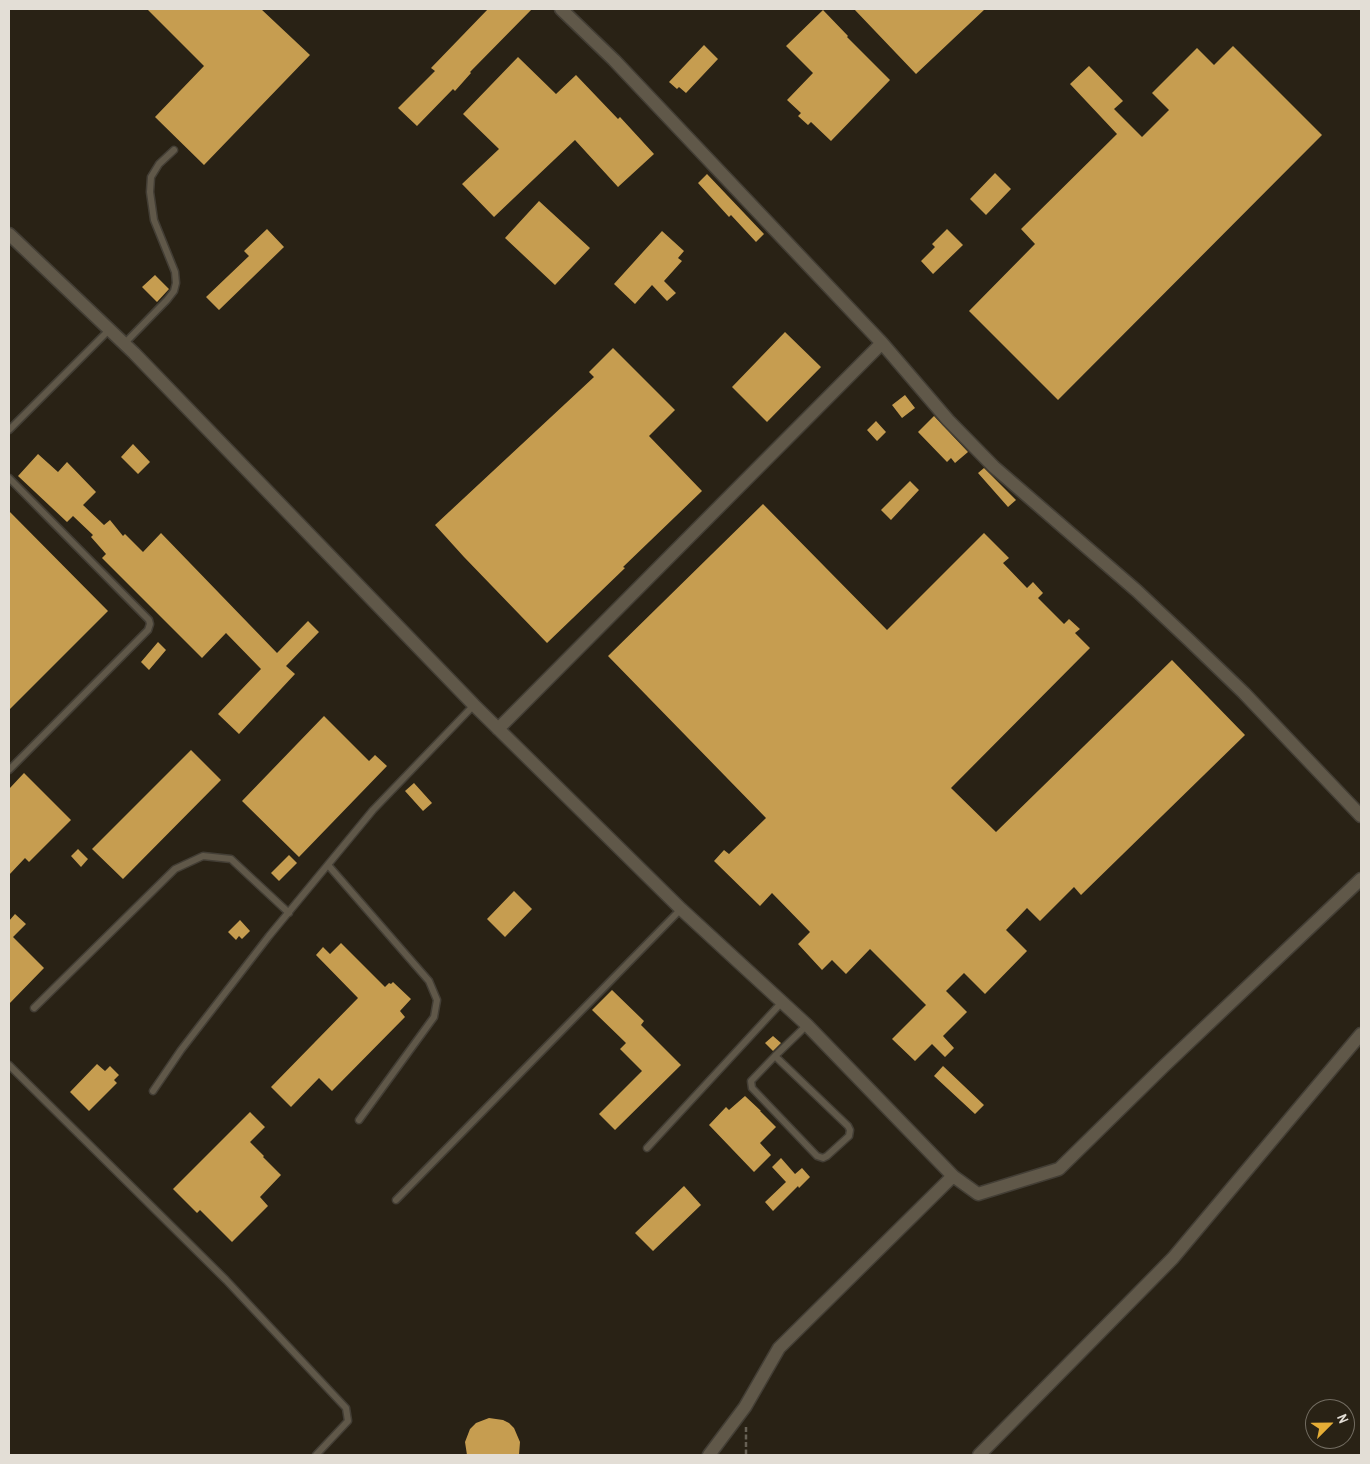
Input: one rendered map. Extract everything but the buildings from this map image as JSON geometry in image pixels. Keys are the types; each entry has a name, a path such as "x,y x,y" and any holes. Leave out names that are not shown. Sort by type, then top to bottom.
{"street":[{"path":"560,9 614,60 882,343 948,420 994,467 1137,591 1189,640 1244,693 1361,816"},
{"path":"9,234 124,344 498,729 681,909 806,1025 953,1176 978,1194 1059,1169 1164,1066 1361,879"},
{"path":"498,729 882,343"},
{"path":"978,1455 1173,1258 1361,1034"},
{"path":"709,1455 745,1407 779,1348 953,1176"}],"lane":[{"path":"124,344 174,291 176,283 175,272 154,220 150,192 151,177 159,164 174,150"},
{"path":"9,430 109,330"},
{"path":"9,478 149,620 150,624 148,630 9,770"},
{"path":"153,1091 181,1050 373,810 474,705"},
{"path":"34,1008 175,869 203,856 231,859 289,913"},
{"path":"328,865 429,981 437,1000 434,1017 359,1120"},
{"path":"396,1200 681,909"},
{"path":"647,1148 782,1002"},
{"path":"775,1056 850,1130 848,1136 823,1158 817,1156 752,1088 752,1081 775,1056 806,1025"},
{"path":"9,1065 226,1280 346,1408 348,1421 316,1455"}],"path":[{"path":"745,1407 746,1455"}]}
